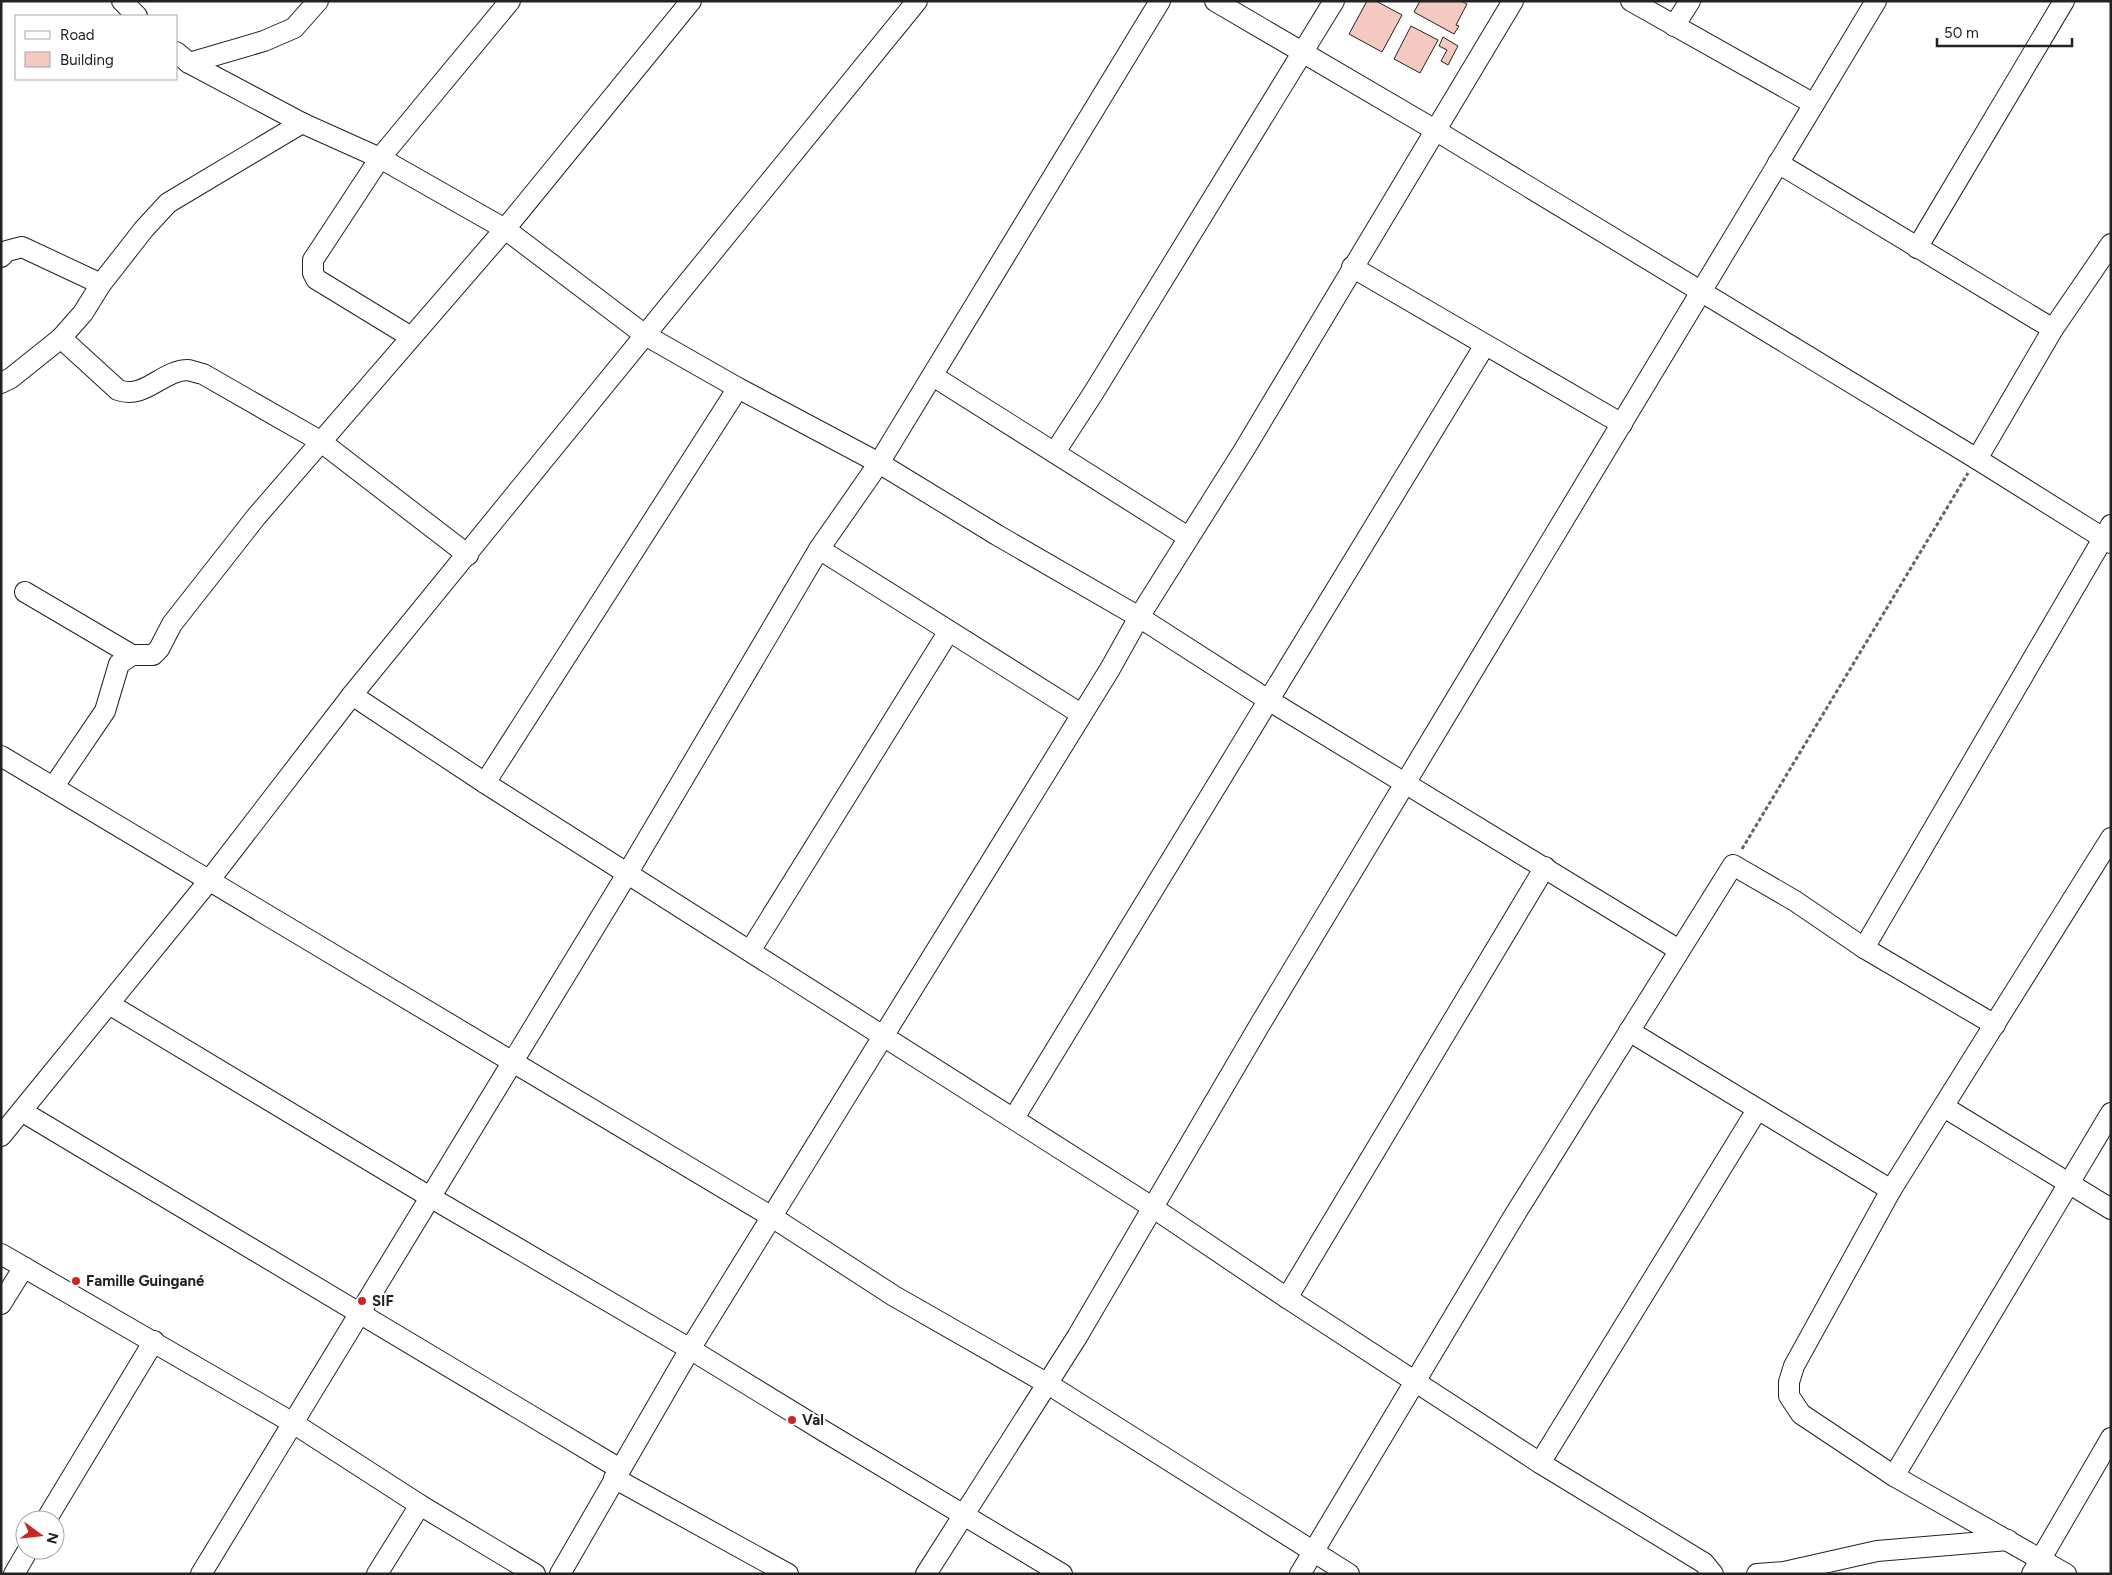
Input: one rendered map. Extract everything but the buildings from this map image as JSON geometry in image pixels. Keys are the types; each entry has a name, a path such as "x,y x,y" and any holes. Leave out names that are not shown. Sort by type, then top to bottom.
{"street":[{"path":"122,1 136,15"},
{"path":"183,57 264,41 294,28 318,1"},
{"path":"411,338 316,279 312,266 316,255 380,158 510,1"},
{"path":"25,592 132,655 153,655 159,649 172,624 320,441 505,229 692,1"},
{"path":"201,1574 627,874 819,549 879,463 1160,1"},
{"path":"1215,1 1303,51 1977,458 2108,535 1864,948"},
{"path":"1054,452 1094,392 1334,1"},
{"path":"560,1574 690,1349 1080,714 1110,669 1188,537 1244,450 1513,1"},
{"path":"1631,1 1814,104"},
{"path":"1674,26 1690,1"},
{"path":"926,1574 1048,1384 1405,783 1876,1"},
{"path":"1917,248 2064,1"},
{"path":"1,1136 23,1112 208,882 352,695 468,555 913,3"},
{"path":"183,57 302,123 380,158 505,229 646,334 738,388 879,463 996,535 1139,617 1270,701 1679,950"},
{"path":"1,383 11,378 61,338 83,313 101,284 144,229 168,203 302,123"},
{"path":"1778,163 2053,329"},
{"path":"1977,458 2053,329 2111,244"},
{"path":"1,257 7,251 22,248 101,284"},
{"path":"1352,267 1622,424"},
{"path":"61,338 118,390 129,392 147,389 167,377 186,370 203,374 320,441 468,555"},
{"path":"1014,1118 1270,701 1485,345"},
{"path":"933,376 1188,537"},
{"path":"485,784 738,388"},
{"path":"819,549 1080,714"},
{"path":"750,952 949,631"},
{"path":"54,786 105,711 119,664 132,655"},
{"path":"352,695 485,784 1152,1207 1540,1463 1704,1563 1713,1574"},
{"path":"1,756 54,786 208,882 512,1064 772,1217 894,1296 1048,1384 1348,1574"},
{"path":"2066,1574 2037,1566 2008,1540 1894,1476 1801,1414 1789,1396 1794,1366 1891,1190 2111,838"},
{"path":"1300,1574 1514,1216 1733,865 1795,901 1864,948 1995,1025"},
{"path":"1288,1298 1545,868"},
{"path":"109,1004 430,1197 690,1349 1062,1574"},
{"path":"1629,1031 1891,1190"},
{"path":"1944,1107 2111,1209"},
{"path":"1540,1463 1757,1110"},
{"path":"23,1112 360,1314 617,1473 788,1574"},
{"path":"1894,1476 2111,1113"},
{"path":"1,1254 293,1423 420,1505 535,1574"},
{"path":"1,1304 24,1267"},
{"path":"52,1510 154,1341"},
{"path":"2037,1566 2111,1438"},
{"path":"377,1574 420,1505"},
{"path":"1757,1574 1784,1572 1877,1551 2008,1540"},
{"path":"14,1574 22,1560"}],"path":[{"path":"1733,865 1977,458"}],"place":[{"name":"Famille Guingané","path":"76,1281"},
{"name":"SIF","path":"362,1301"},
{"name":"Val","path":"792,1420"}]}
